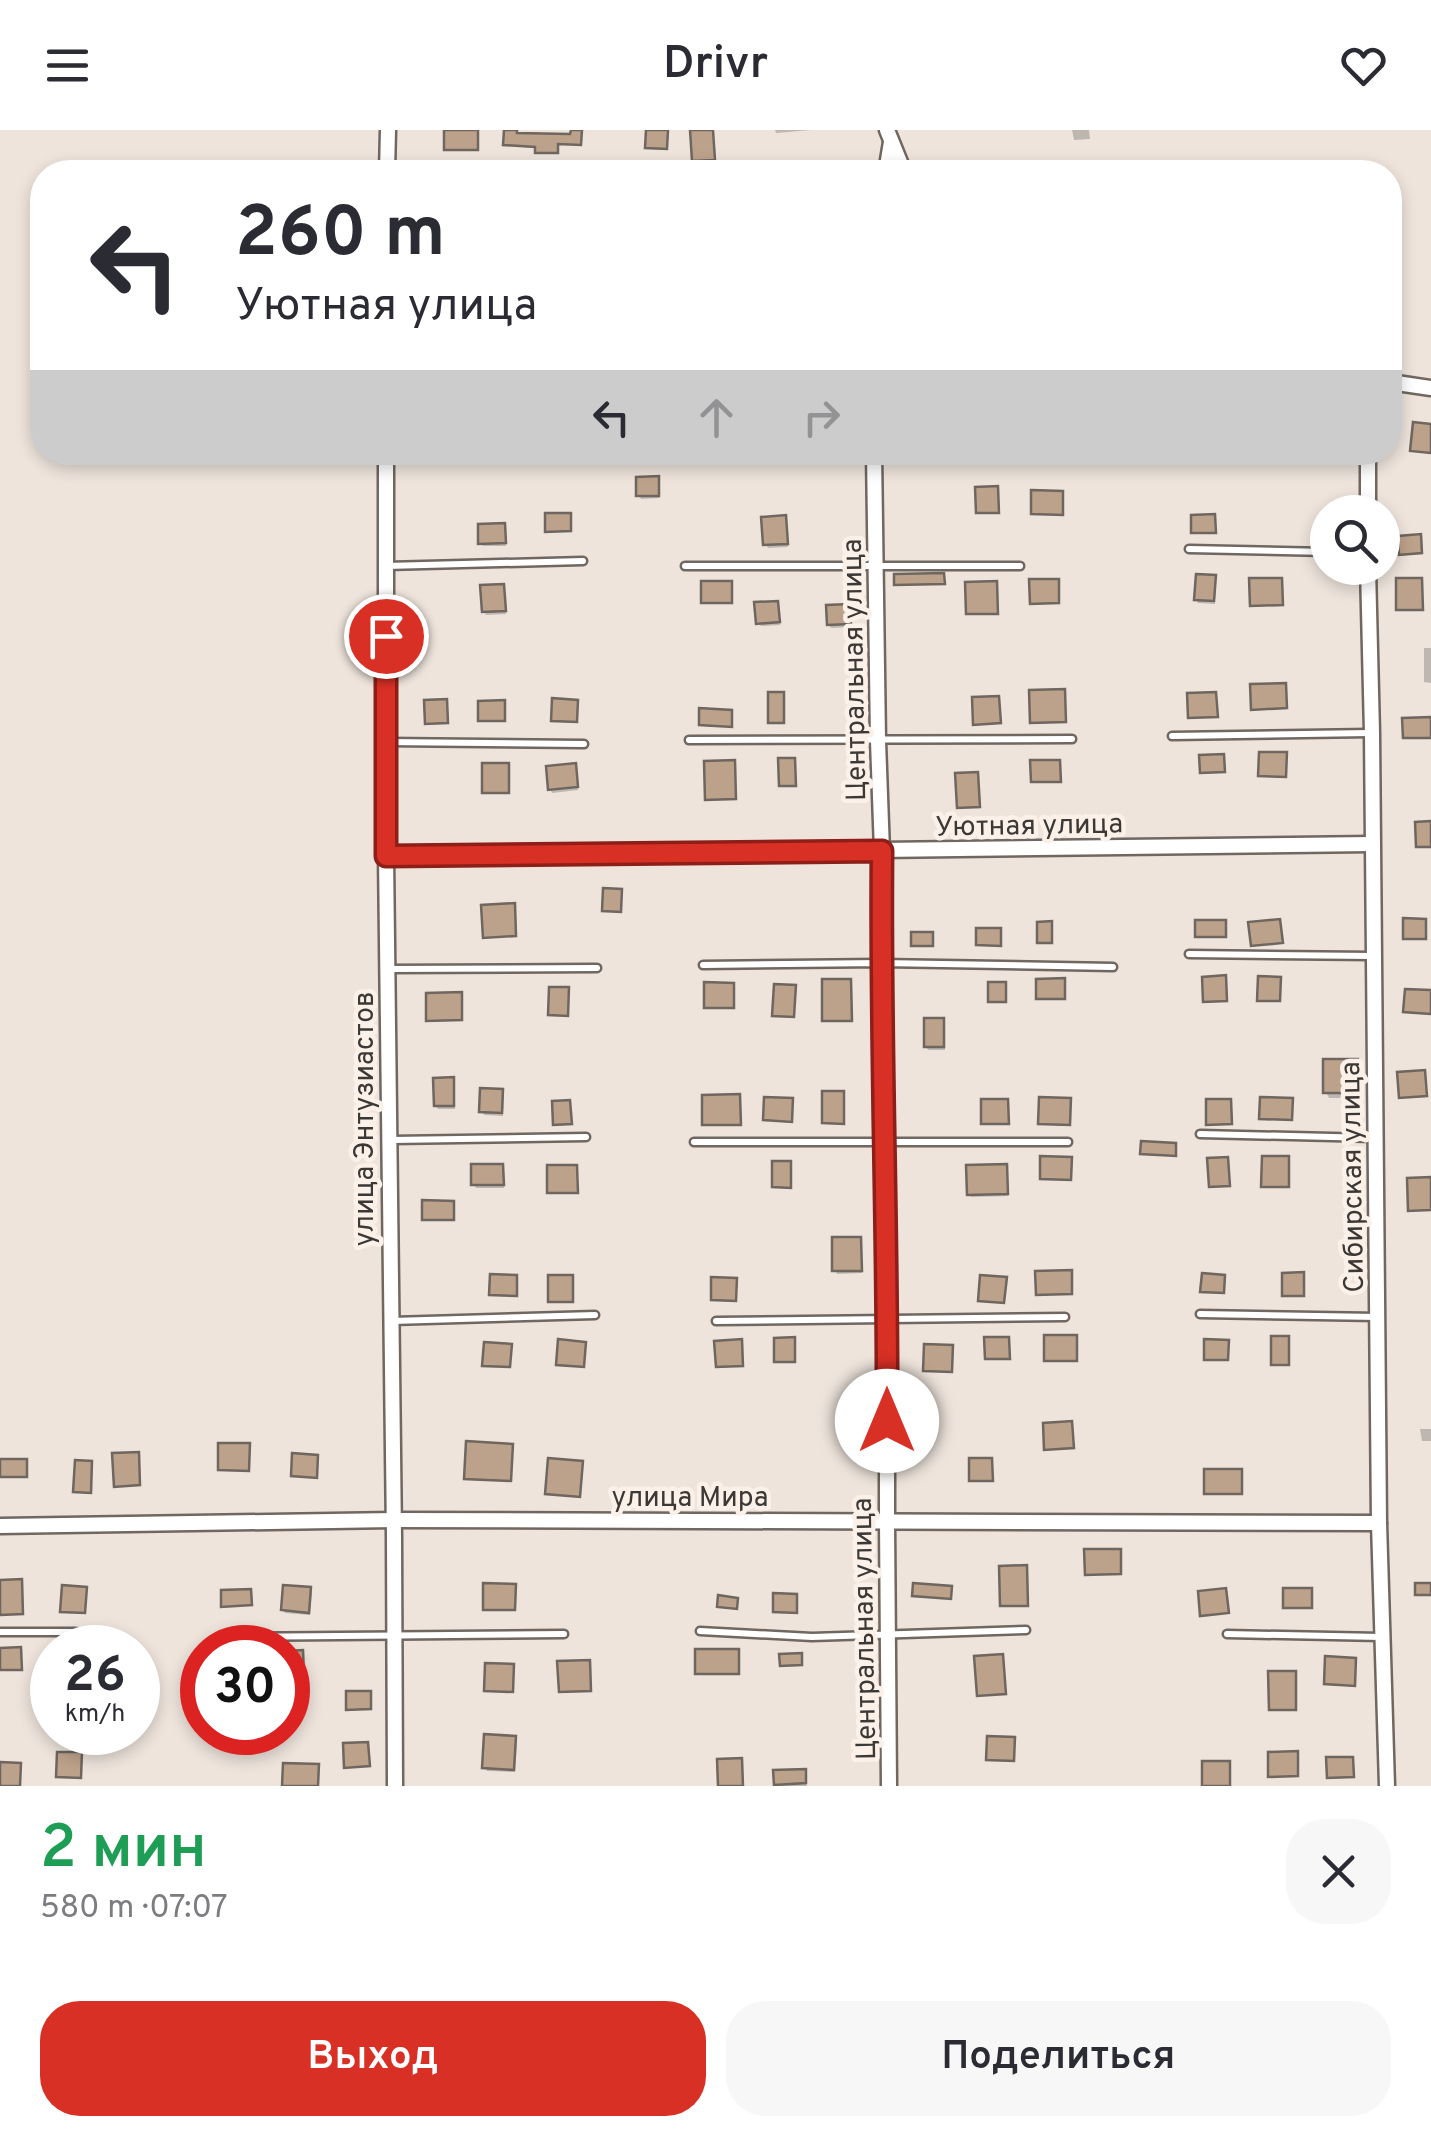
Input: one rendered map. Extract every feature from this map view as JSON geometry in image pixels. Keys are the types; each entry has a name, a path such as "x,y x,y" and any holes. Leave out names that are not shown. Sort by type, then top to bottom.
{"street":[{"path":"387,160 388,130"},
{"path":"889,136 899,160"},
{"path":"1402,384 1431,388"},
{"name":"улица Энтузиастов","path":"386,465 395,1786"},
{"name":"Центральная улица","path":"874,465 888,1320 890,1786"},
{"path":"1368,465 1368,495"},
{"name":"Сибирская улица","path":"1368,585 1387,1786"},
{"name":"Уютная улица","path":"386,856 1372,844"},
{"name":"улица Мира","path":"0,1526 394,1520 1380,1523"}],"lane":[{"path":"1188,549 1310,552"},
{"path":"386,566 583,561"},
{"path":"685,566 1020,566"},
{"path":"1172,736 1372,733"},
{"path":"690,740 1072,739"},
{"path":"386,742 584,744"},
{"path":"1189,954 1373,956"},
{"path":"702,965 1113,967"},
{"path":"387,969 597,968"},
{"path":"1200,1134 1374,1138"},
{"path":"389,1140 586,1137"},
{"path":"694,1142 1068,1142"},
{"path":"1200,1314 1378,1317"},
{"path":"390,1321 595,1316"},
{"path":"716,1321 1064,1317"},
{"path":"700,1632 812,1637 1026,1630"},
{"path":"0,1632 30,1632"},
{"path":"310,1636 564,1634"},
{"path":"1227,1634 1384,1638"}],"building":[{"path":"444,130 478,130 478,150 444,150"},
{"path":"504,130 570,134 571,130 582,130 581,145 558,144 558,153 535,153 535,147 503,145"},
{"path":"646,130 668,130 667,149 645,148"},
{"path":"690,130 713,130 715,160 692,160"},
{"path":"1413,422 1431,424 1431,453 1410,451"},
{"path":"659,476 659,496 636,496 636,477"},
{"path":"998,486 999,513 976,513 975,487"},
{"path":"1031,490 1063,491 1063,515 1031,514"},
{"path":"545,513 571,513 571,531 545,532"},
{"path":"1215,514 1216,533 1191,533 1191,515"},
{"path":"786,515 788,544 763,545 761,517"},
{"path":"505,523 506,543 478,544 478,524"},
{"path":"1421,534 1422,553 1400,555 1400,536"},
{"path":"944,573 945,584 894,585 894,574"},
{"path":"1196,574 1216,575 1214,601 1194,600"},
{"path":"1249,578 1282,578 1283,605 1250,606"},
{"path":"1400,578 1422,578 1423,610 1396,610 1396,585 1400,585"},
{"path":"1029,579 1059,579 1059,603 1030,604"},
{"path":"701,581 732,581 732,603 701,603"},
{"path":"997,581 998,614 966,614 965,582"},
{"path":"504,584 506,611 482,612 480,585"},
{"path":"778,601 780,622 756,624 754,602"},
{"path":"850,604 851,624 827,625 826,605"},
{"path":"1286,683 1287,708 1251,710 1250,684"},
{"path":"1065,689 1066,722 1030,723 1029,690"},
{"path":"768,692 784,692 784,723 768,723"},
{"path":"1216,692 1218,717 1188,718 1187,693"},
{"path":"999,696 1001,723 973,725 972,697"},
{"path":"552,698 578,700 577,722 551,721"},
{"path":"447,699 448,723 425,724 424,700"},
{"path":"505,700 505,721 478,721 478,701"},
{"path":"699,708 732,710 732,727 699,725"},
{"path":"1431,717 1431,738 1403,738 1402,718"},
{"path":"1259,752 1287,752 1286,777 1258,776"},
{"path":"1224,754 1225,772 1200,773 1199,755"},
{"path":"778,758 795,758 796,786 779,786"},
{"path":"735,760 736,799 705,800 704,761"},
{"path":"1030,760 1060,760 1061,782 1031,782"},
{"path":"482,763 509,763 509,793 482,793"},
{"path":"576,763 578,787 548,790 546,766"},
{"path":"978,772 980,807 957,808 955,773"},
{"path":"1431,821 1431,847 1416,847 1415,822"},
{"path":"603,888 622,889 621,912 602,911"},
{"path":"515,903 516,936 483,938 481,905"},
{"path":"1403,918 1426,919 1426,939 1403,939"},
{"path":"1280,919 1283,943 1251,946 1248,922"},
{"path":"1195,920 1226,920 1226,937 1195,937"},
{"path":"1052,921 1052,943 1037,943 1037,922"},
{"path":"976,928 1001,928 1001,946 976,945"},
{"path":"911,932 933,932 933,946 911,946"},
{"path":"1226,975 1227,1001 1203,1002 1202,977"},
{"path":"1258,976 1281,977 1280,1001 1257,1001"},
{"path":"1065,978 1065,999 1036,999 1036,979"},
{"path":"822,979 851,979 852,1021 822,1021"},
{"path":"704,982 734,983 734,1008 704,1008"},
{"path":"988,982 1006,982 1006,1002 988,1002"},
{"path":"774,984 796,985 794,1017 772,1016"},
{"path":"549,987 569,987 568,1016 548,1015"},
{"path":"1405,989 1431,990 1431,1014 1403,1012"},
{"path":"462,992 462,1020 426,1021 426,993"},
{"path":"924,1018 944,1018 944,1047 924,1047"},
{"path":"1323,1059 1358,1059 1358,1093 1323,1093"},
{"path":"1425,1070 1427,1096 1399,1098 1397,1072"},
{"path":"454,1077 454,1106 434,1106 433,1078"},
{"path":"480,1088 503,1089 502,1113 479,1112"},
{"path":"822,1091 844,1091 844,1124 822,1123"},
{"path":"740,1094 741,1125 702,1125 702,1095"},
{"path":"764,1097 793,1098 792,1122 763,1120"},
{"path":"1039,1097 1071,1098 1070,1125 1038,1124"},
{"path":"1260,1097 1293,1098 1292,1120 1259,1119"},
{"path":"981,1099 1008,1099 1009,1124 981,1124"},
{"path":"1206,1099 1231,1099 1232,1124 1206,1125"},
{"path":"570,1100 572,1124 553,1125 552,1101"},
{"path":"1141,1141 1176,1143 1176,1156 1140,1154"},
{"path":"1040,1156 1072,1157 1071,1180 1040,1179"},
{"path":"1262,1156 1289,1156 1289,1187 1261,1187"},
{"path":"1228,1157 1230,1186 1209,1187 1207,1158"},
{"path":"772,1161 791,1161 791,1188 772,1187"},
{"path":"471,1164 503,1164 504,1185 471,1185"},
{"path":"1007,1164 1008,1194 967,1195 966,1165"},
{"path":"547,1165 577,1165 578,1193 547,1193"},
{"path":"1431,1177 1431,1210 1408,1211 1407,1178"},
{"path":"422,1200 454,1201 454,1220 422,1220"},
{"path":"832,1237 861,1237 862,1271 832,1271"},
{"path":"1072,1270 1072,1294 1036,1295 1035,1271"},
{"path":"1304,1272 1304,1296 1282,1296 1282,1273"},
{"path":"1202,1273 1225,1275 1224,1293 1200,1292"},
{"path":"490,1274 517,1275 517,1296 489,1295"},
{"path":"548,1275 573,1275 573,1302 548,1302"},
{"path":"980,1275 1007,1277 1004,1303 978,1301"},
{"path":"711,1277 737,1278 736,1301 711,1300"},
{"path":"1044,1335 1077,1335 1077,1361 1044,1361"},
{"path":"1271,1336 1289,1336 1289,1365 1271,1365"},
{"path":"795,1337 795,1362 774,1362 774,1338"},
{"path":"984,1337 1009,1337 1010,1359 985,1359"},
{"path":"558,1339 586,1342 584,1367 556,1365"},
{"path":"742,1339 743,1366 716,1367 714,1341"},
{"path":"1204,1339 1229,1340 1228,1360 1204,1360"},
{"path":"484,1342 512,1344 510,1367 482,1366"},
{"path":"924,1344 953,1345 952,1372 923,1371"},
{"path":"1072,1421 1074,1448 1044,1450 1043,1423"},
{"path":"466,1441 513,1444 511,1481 464,1479"},
{"path":"218,1443 250,1443 249,1471 218,1470"},
{"path":"139,1452 140,1485 114,1487 112,1453"},
{"path":"292,1453 318,1455 317,1478 291,1476"},
{"path":"548,1458 583,1461 580,1497 545,1494"},
{"path":"969,1458 992,1458 993,1481 969,1481"},
{"path":"0,1459 27,1459 27,1477 0,1477"},
{"path":"75,1460 92,1461 91,1493 73,1492"},
{"path":"1204,1469 1242,1469 1242,1494 1204,1494"},
{"path":"1084,1549 1121,1549 1121,1574 1085,1575"},
{"path":"1027,1565 1028,1606 1000,1606 999,1566"},
{"path":"22,1579 23,1614 0,1615 0,1580"},
{"path":"483,1583 516,1584 515,1610 483,1610"},
{"path":"913,1583 952,1586 951,1599 912,1596"},
{"path":"1415,1583 1431,1583 1431,1595 1415,1595"},
{"path":"62,1585 87,1587 85,1613 60,1612"},
{"path":"283,1585 311,1587 309,1613 281,1610"},
{"path":"1226,1588 1229,1613 1200,1616 1198,1591"},
{"path":"1283,1588 1312,1588 1312,1608 1283,1608"},
{"path":"251,1589 252,1605 221,1607 221,1590"},
{"path":"773,1593 797,1594 797,1613 773,1612"},
{"path":"718,1595 738,1598 737,1609 717,1607"},
{"path":"21,1647 22,1670 0,1670 0,1648"},
{"path":"695,1649 739,1649 739,1674 695,1674"},
{"path":"802,1653 802,1665 780,1666 779,1654"},
{"path":"1003,1654 1006,1694 977,1696 974,1656"},
{"path":"1325,1656 1356,1658 1355,1686 1324,1684"},
{"path":"590,1660 591,1691 559,1692 557,1661"},
{"path":"485,1663 514,1664 513,1692 484,1691"},
{"path":"1268,1671 1296,1671 1296,1710 1269,1710"},
{"path":"346,1691 371,1691 371,1709 346,1710"},
{"path":"484,1734 516,1736 514,1770 482,1768"},
{"path":"987,1736 1015,1737 1014,1761 986,1760"},
{"path":"368,1742 370,1766 344,1768 343,1743"},
{"path":"1298,1751 1298,1776 1268,1777 1268,1752"},
{"path":"57,1755 82,1755 81,1778 56,1777"},
{"path":"1326,1757 1353,1757 1354,1777 1327,1778"},
{"path":"742,1758 743,1786 718,1786 717,1759"},
{"path":"1202,1761 1230,1761 1230,1786 1202,1786"},
{"path":"0,1762 21,1763 20,1786 0,1786"},
{"path":"283,1763 319,1764 318,1786 282,1786"},
{"path":"806,1769 806,1783 774,1785 773,1770"}],"route":[{"path":"386,636 386,856 882,851 887,1421"}]}
